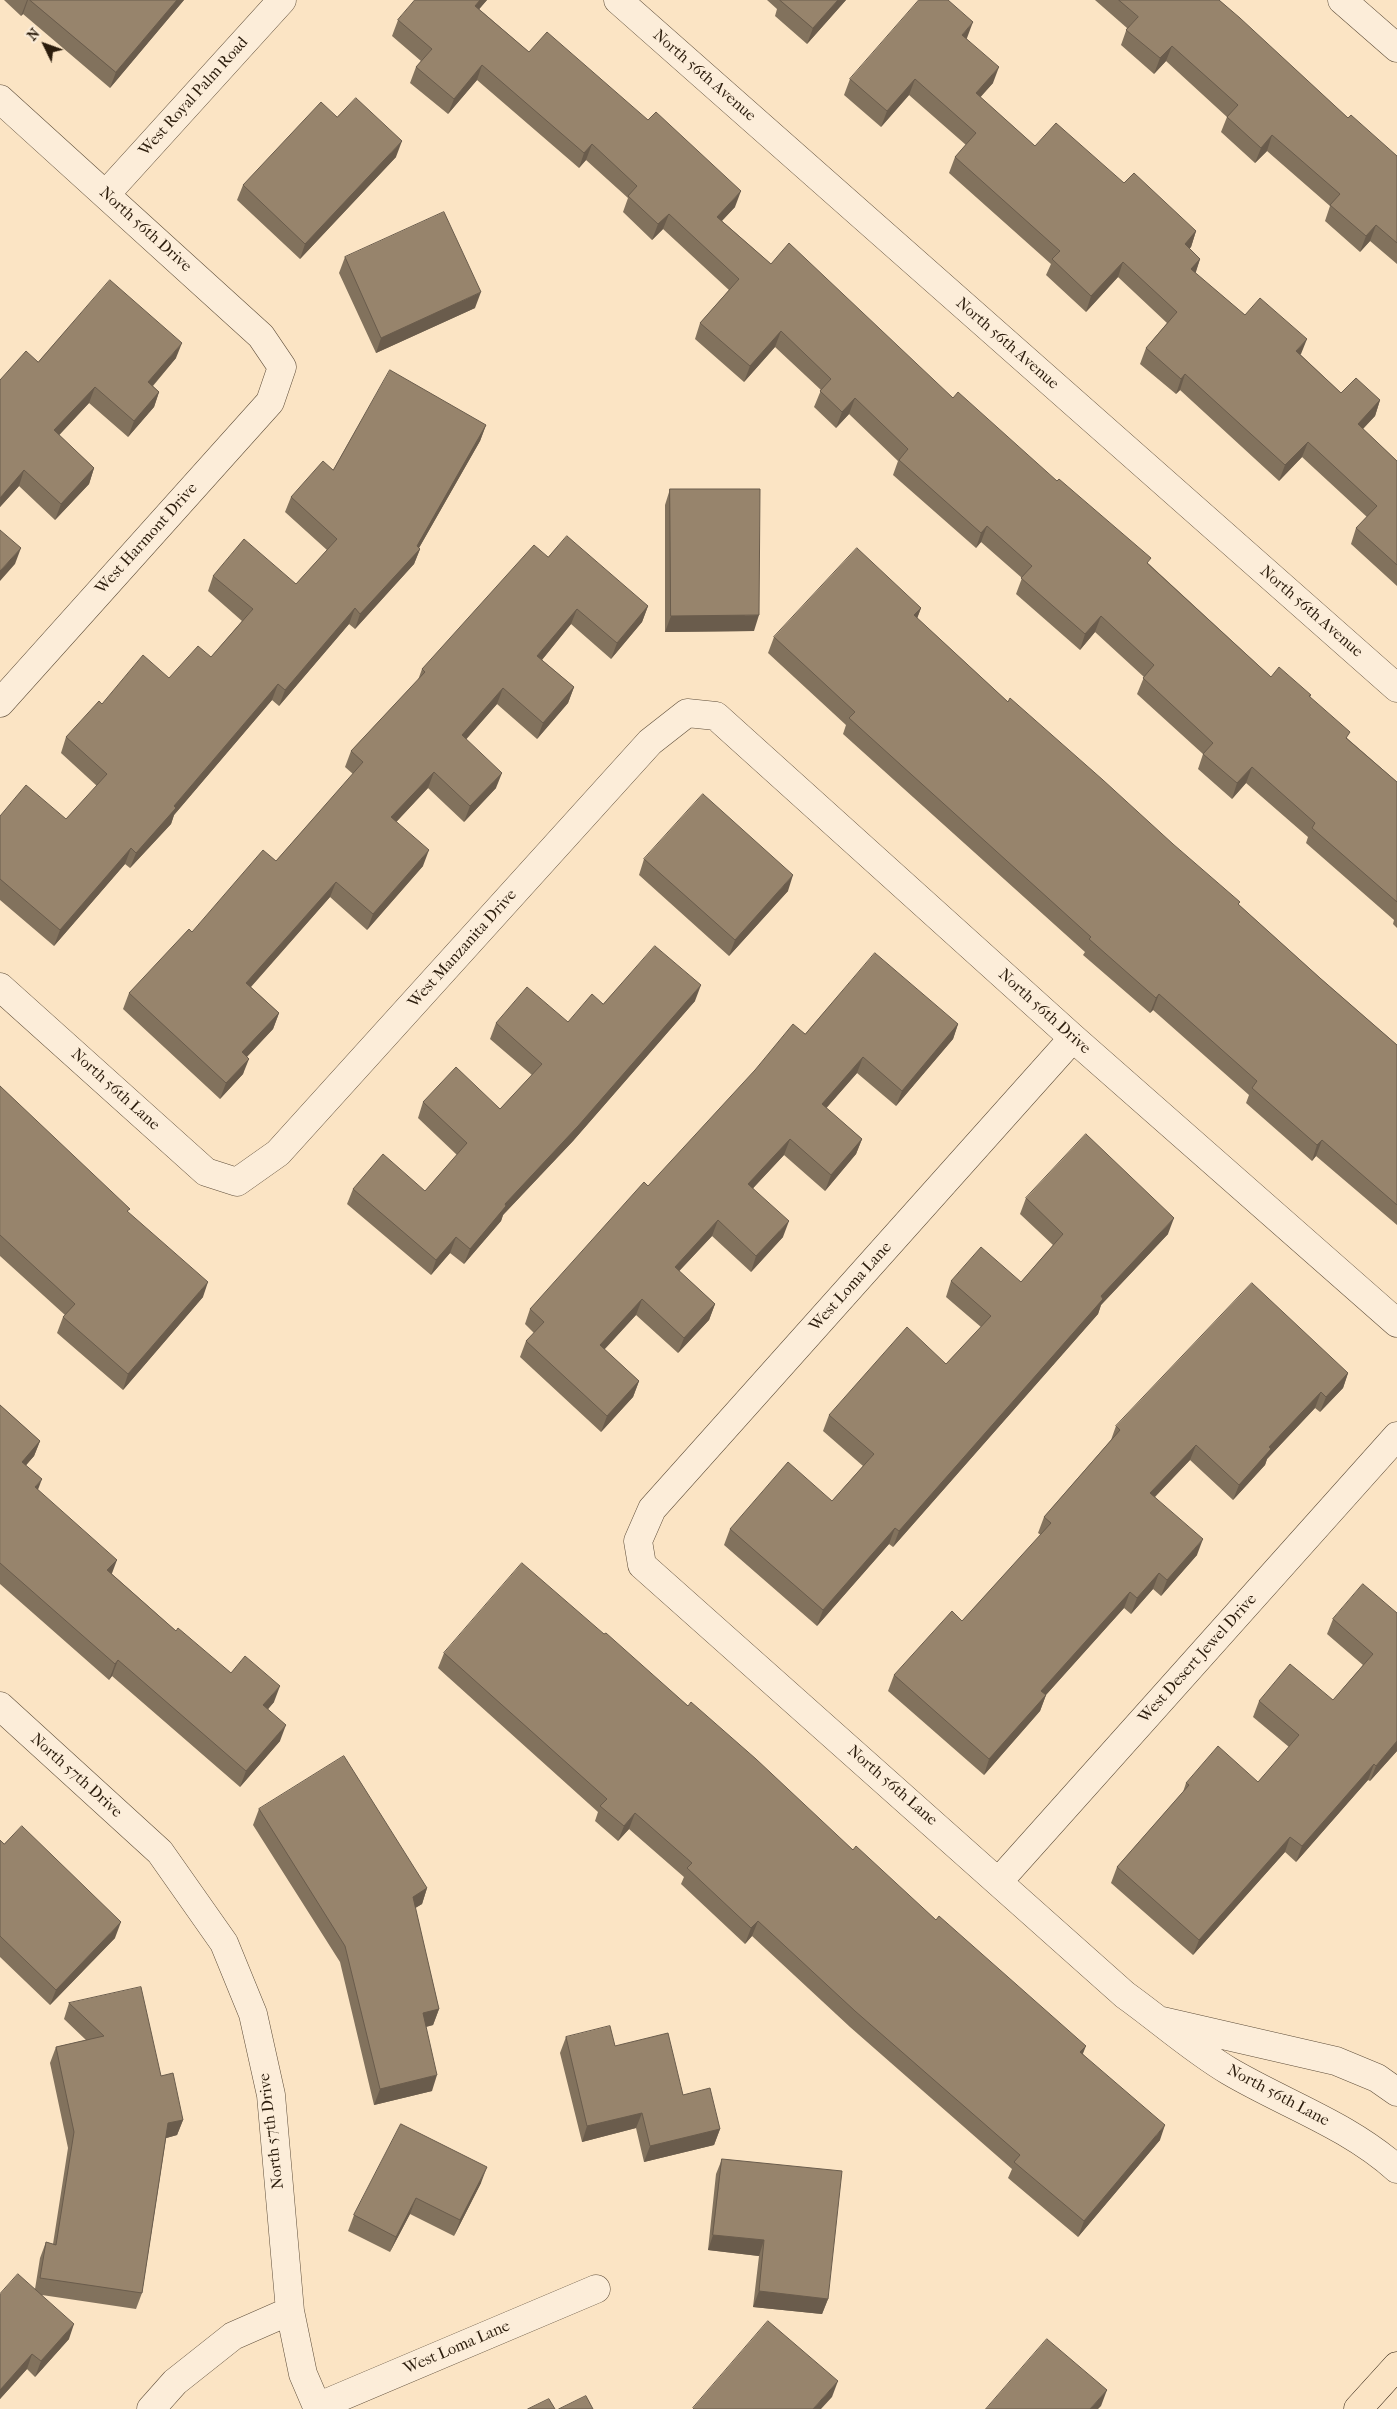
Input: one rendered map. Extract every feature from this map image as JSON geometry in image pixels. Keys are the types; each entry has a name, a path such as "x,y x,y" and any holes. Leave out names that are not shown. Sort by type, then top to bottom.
{"main road":[{"path":"1358,2409 1397,2366"}],"street":[{"name":"West Royal Palm Road","path":"106,194 282,0"},
{"name":"North 56th Avenue","path":"618,0 1397,688"},
{"path":"1342,0 1397,48"},
{"name":"North 56th Drive","path":"0,99 261,336 282,367"},
{"name":"West Harmont Drive","path":"0,703 270,402 282,367"},
{"name":"North 56th Drive","path":"687,713 716,716 1073,1038 1397,1323"},
{"name":"West Manzanita Drive","path":"237,1182 278,1153 650,742 687,713"},
{"name":"North 56th Lane","path":"0,987 206,1172 237,1182"},
{"name":"West Loma Lane","path":"638,1541 652,1509 1073,1038"},
{"name":"West Desert Jewel Drive","path":"999,1881 1397,1436"},
{"name":"North 56th Lane","path":"638,1541 642,1565 1125,1995 1162,2021 1186,2044 1231,2072 1349,2134 1397,2169"},
{"name":"North 57th Drive","path":"0,1706 160,1852 224,1943 253,2014 271,2095 290,2311 303,2374 317,2408"},
{"name":"North 56th Lane","path":"1162,2021 1336,2061 1377,2078 1397,2092"},
{"name":"West Loma Lane","path":"317,2408 596,2289"},
{"path":"151,2409 175,2382 233,2336 290,2311"}],"building":[{"path":"30,0 177,0 116,72"},
{"path":"415,0 480,0 475,6 529,52 547,32 648,120 656,112 741,191 717,217 771,264 789,243 953,398 958,392 1057,481 1059,479 1151,558 1147,563 1271,677 1279,667 1311,695 1309,696 1350,732 1346,738 1397,782 1397,902 1312,828 1315,823 1252,767 1237,783 1203,754 1213,743 1143,678 1154,665 1101,616 1085,634 1021,578 1032,566 987,526 981,533 899,460 908,449 855,398 842,412 820,391 831,379 781,331 750,366 700,323 739,279 669,214 658,224 628,196 637,186 592,144 584,153 482,65 454,99 416,67 432,49 398,20"},
{"path":"780,0 838,0 813,28"},
{"path":"919,0 948,0 973,22 962,35 999,67 976,93 1035,146 1056,123 1124,183 1134,173 1196,231 1185,244 1200,259 1191,269 1245,315 1260,298 1307,339 1296,351 1341,393 1356,378 1380,400 1358,424 1397,461 1397,565 1356,528 1377,506 1308,442 1285,465 1185,374 1181,379 1146,348 1177,312 1123,262 1091,296 1052,259 1060,251 955,157 976,133 915,79 887,111 850,79"},
{"path":"1119,0 1219,0 1348,118 1351,115 1397,156 1397,243 1376,225 1366,236 1330,205 1340,194 1272,135 1261,148 1227,117 1238,105 1172,46 1160,58 1126,30 1138,17"},
{"path":"356,98 402,141 305,244 243,185 321,102 337,117"},
{"path":"444,212 481,292 381,338 345,257"},
{"path":"110,280 182,343 148,382 159,392 134,421 95,387 54,430 94,468 61,504 24,470 0,498 0,380 26,351 38,362"},
{"path":"390,370 486,425 417,546 420,549 360,614 355,608 285,690 278,684 174,806 176,808 136,853 131,848 60,930 0,879 0,816 26,785 66,819 107,774 66,737 99,701 102,704 143,655 169,678 198,646 211,657 253,609 213,576 244,539 296,584 337,539 291,497 323,461 333,470"},
{"path":"670,489 760,489 759,615 671,616"},
{"path":"0,530 21,548 0,571"},
{"path":"567,536 648,606 617,643 577,609 537,656 574,687 543,723 503,688 462,735 502,773 470,806 434,772 391,817 429,850 373,914 336,882 246,983 279,1013 242,1052 249,1059 226,1083 129,993 189,929 192,932 263,850 276,861 363,762 351,751 425,672 422,669 534,545 548,557"},
{"path":"857,548 921,608 914,615 1008,702 1010,698 1240,902 1238,904 1397,1045 1397,1205 1322,1140 1317,1145 1252,1088 1257,1081 1159,994 1156,998 1089,939 1091,937 849,718 855,712 774,637"},
{"path":"703,794 793,875 735,940 644,859"},
{"path":"655,946 701,985 578,1126 505,1204 506,1206 470,1249 456,1237 436,1260 353,1189 383,1154 425,1191 467,1143 423,1102 456,1067 500,1109 542,1064 496,1023 527,987 568,1022 592,994 603,1004"},
{"path":"875,953 958,1024 902,1091 863,1057 822,1104 862,1139 831,1175 790,1139 748,1184 789,1221 756,1256 718,1220 675,1267 715,1304 684,1338 642,1299 600,1345 639,1381 607,1416 526,1341 544,1322 530,1309 644,1182 648,1186 755,1070 793,1024 805,1034"},
{"path":"0,1086 130,1209 127,1211 208,1282 128,1374 63,1317 75,1304 0,1235"},
{"path":"1086,1134 1174,1218 1101,1296 1103,1299 899,1531 895,1528 823,1610 730,1529 788,1462 832,1501 874,1454 829,1415 907,1327 946,1364 991,1316 951,1281 981,1247 1021,1282 1063,1234 1026,1198"},
{"path":"1252,1283 1348,1373 1326,1397 1321,1392 1269,1447 1271,1449 1239,1485 1196,1445 1150,1493 1203,1539 1167,1580 1159,1573 1137,1598 1130,1592 1041,1691 1046,1695 989,1759 894,1675 952,1611 962,1621 1051,1523 1044,1517 1120,1430 1116,1426"},
{"path":"0,1405 40,1441 22,1462 42,1479 35,1487 117,1560 107,1570 176,1631 178,1628 231,1673 245,1656 280,1686 263,1705 286,1725 246,1771 118,1660 115,1664 0,1563"},
{"path":"522,1563 604,1634 606,1633 688,1706 691,1702 756,1759 853,1850 856,1846 936,1920 939,1916 1086,2046 1080,2052 1165,2125 1084,2221 1014,2162 1020,2155 855,2011 758,1921 751,1928 687,1868 692,1863 635,1813 624,1826 600,1806 607,1799 444,1653"},
{"path":"1363,1584 1397,1613 1397,1741 1376,1766 1374,1764 1302,1846 1290,1837 1199,1940 1117,1867 1189,1785 1186,1783 1218,1746 1258,1782 1299,1735 1259,1701 1290,1664 1333,1700 1373,1654 1333,1619"},
{"path":"344,1756 427,1888 413,1897 439,2009 423,2013 437,2075 380,2089 345,1946 259,1809"},
{"path":"22,1826 121,1922 56,1990 0,1936 0,1840 4,1844"},
{"path":"141,1987 161,2076 173,2073 183,2120 168,2123 142,2293 40,2278 46,2242 56,2245 74,2132 56,2047 104,2036 69,2003"},
{"path":"610,2026 615,2046 668,2033 683,2095 710,2088 720,2129 650,2146 642,2113 587,2126 566,2037"},
{"path":"401,2124 487,2167 460,2220 416,2198 396,2237 354,2215"},
{"path":"722,2159 842,2171 828,2299 759,2291 764,2240 713,2235"},
{"path":"18,2274 74,2324 41,2361 32,2354 0,2390 0,2294"},
{"path":"768,2321 838,2381 813,2409 694,2409 693,2408"},
{"path":"1047,2339 1107,2390 1090,2409 986,2409"},
{"path":"586,2396 593,2409 559,2409"},
{"path":"549,2399 555,2409 528,2409"}]}
